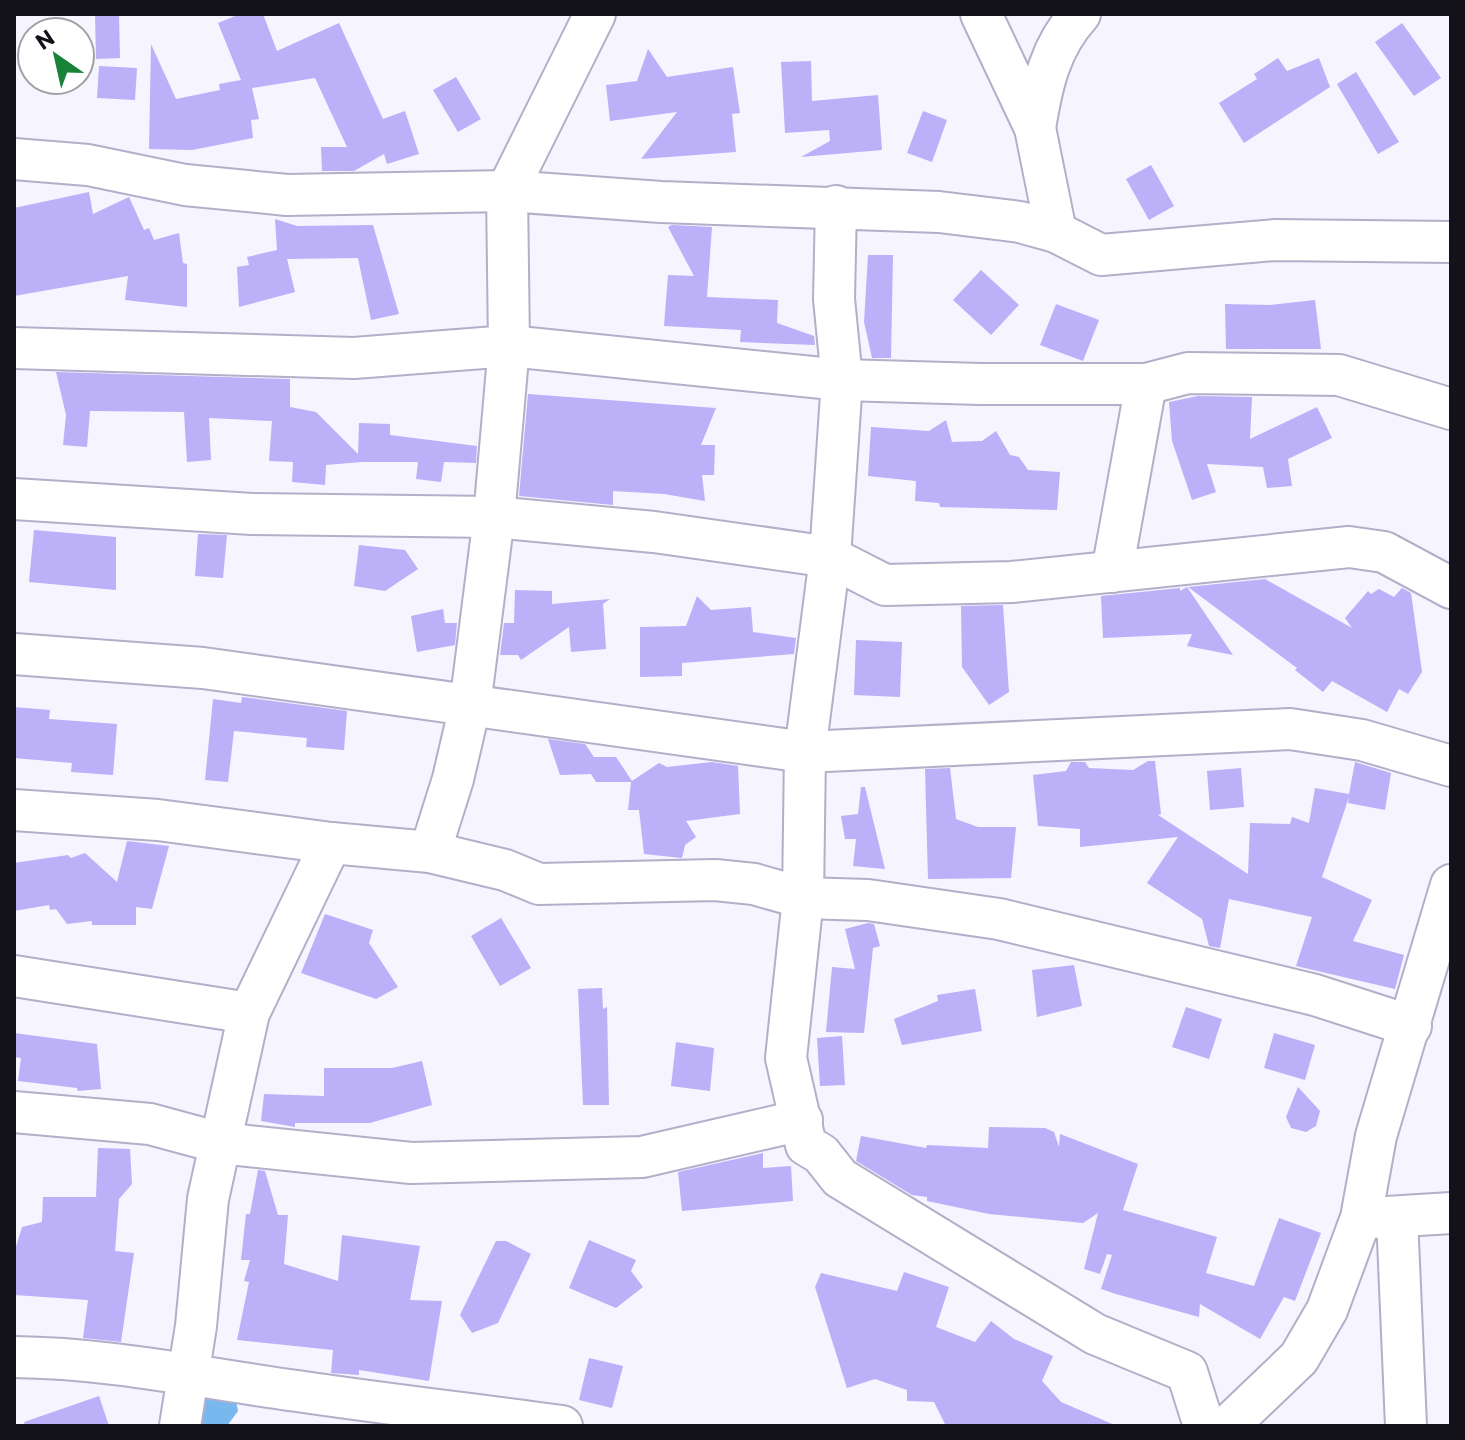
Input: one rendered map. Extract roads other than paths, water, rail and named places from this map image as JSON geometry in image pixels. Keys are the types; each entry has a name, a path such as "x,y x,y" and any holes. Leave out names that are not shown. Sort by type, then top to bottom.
{"street":[{"path":"430,852 470,706 494,517 509,346 507,191 595,14"},
{"path":"981,14 1035,128 1056,232"},
{"path":"1035,128 1044,73 1066,29 1080,14"},
{"path":"14,159 88,165 185,185 287,195 507,191 661,202 939,212 1020,222 1056,232 1101,255 1275,240 1451,242"},
{"path":"836,206 834,299 842,380 830,557 805,752 803,898 786,1058 806,1145 821,1154 840,1178 1095,1334 1187,1372 1204,1426"},
{"path":"14,348 354,358 509,346 842,380 1146,384 1188,373 1339,375 1451,409"},
{"path":"1112,572 1146,384"},
{"path":"14,499 252,514 494,517 654,532 830,557 885,585 1012,582 1349,547 1384,552 1451,588"},
{"path":"14,654 203,668 805,752 1290,729 1362,740 1451,766"},
{"path":"14,810 158,820 331,843 430,852 505,870 539,884 715,880 754,884 803,898 868,900 999,919 1315,995 1411,1026"},
{"path":"180,1426 196,1326 208,1199 249,1013 331,843"},
{"path":"1406,1426 1379,1218 1376,1136 1451,885"},
{"path":"14,976 249,1013"},
{"path":"14,1112 150,1124 220,1143 411,1163 627,1158 802,1120"},
{"path":"1379,1218 1451,1213"},
{"path":"1228,1426 1299,1358 1379,1218"},
{"path":"14,1357 68,1358 187,1372 296,1391 562,1426"}],"water":[{"path":"219,1386 235,1396 238,1411 227,1426 197,1426 190,1405"}]}
